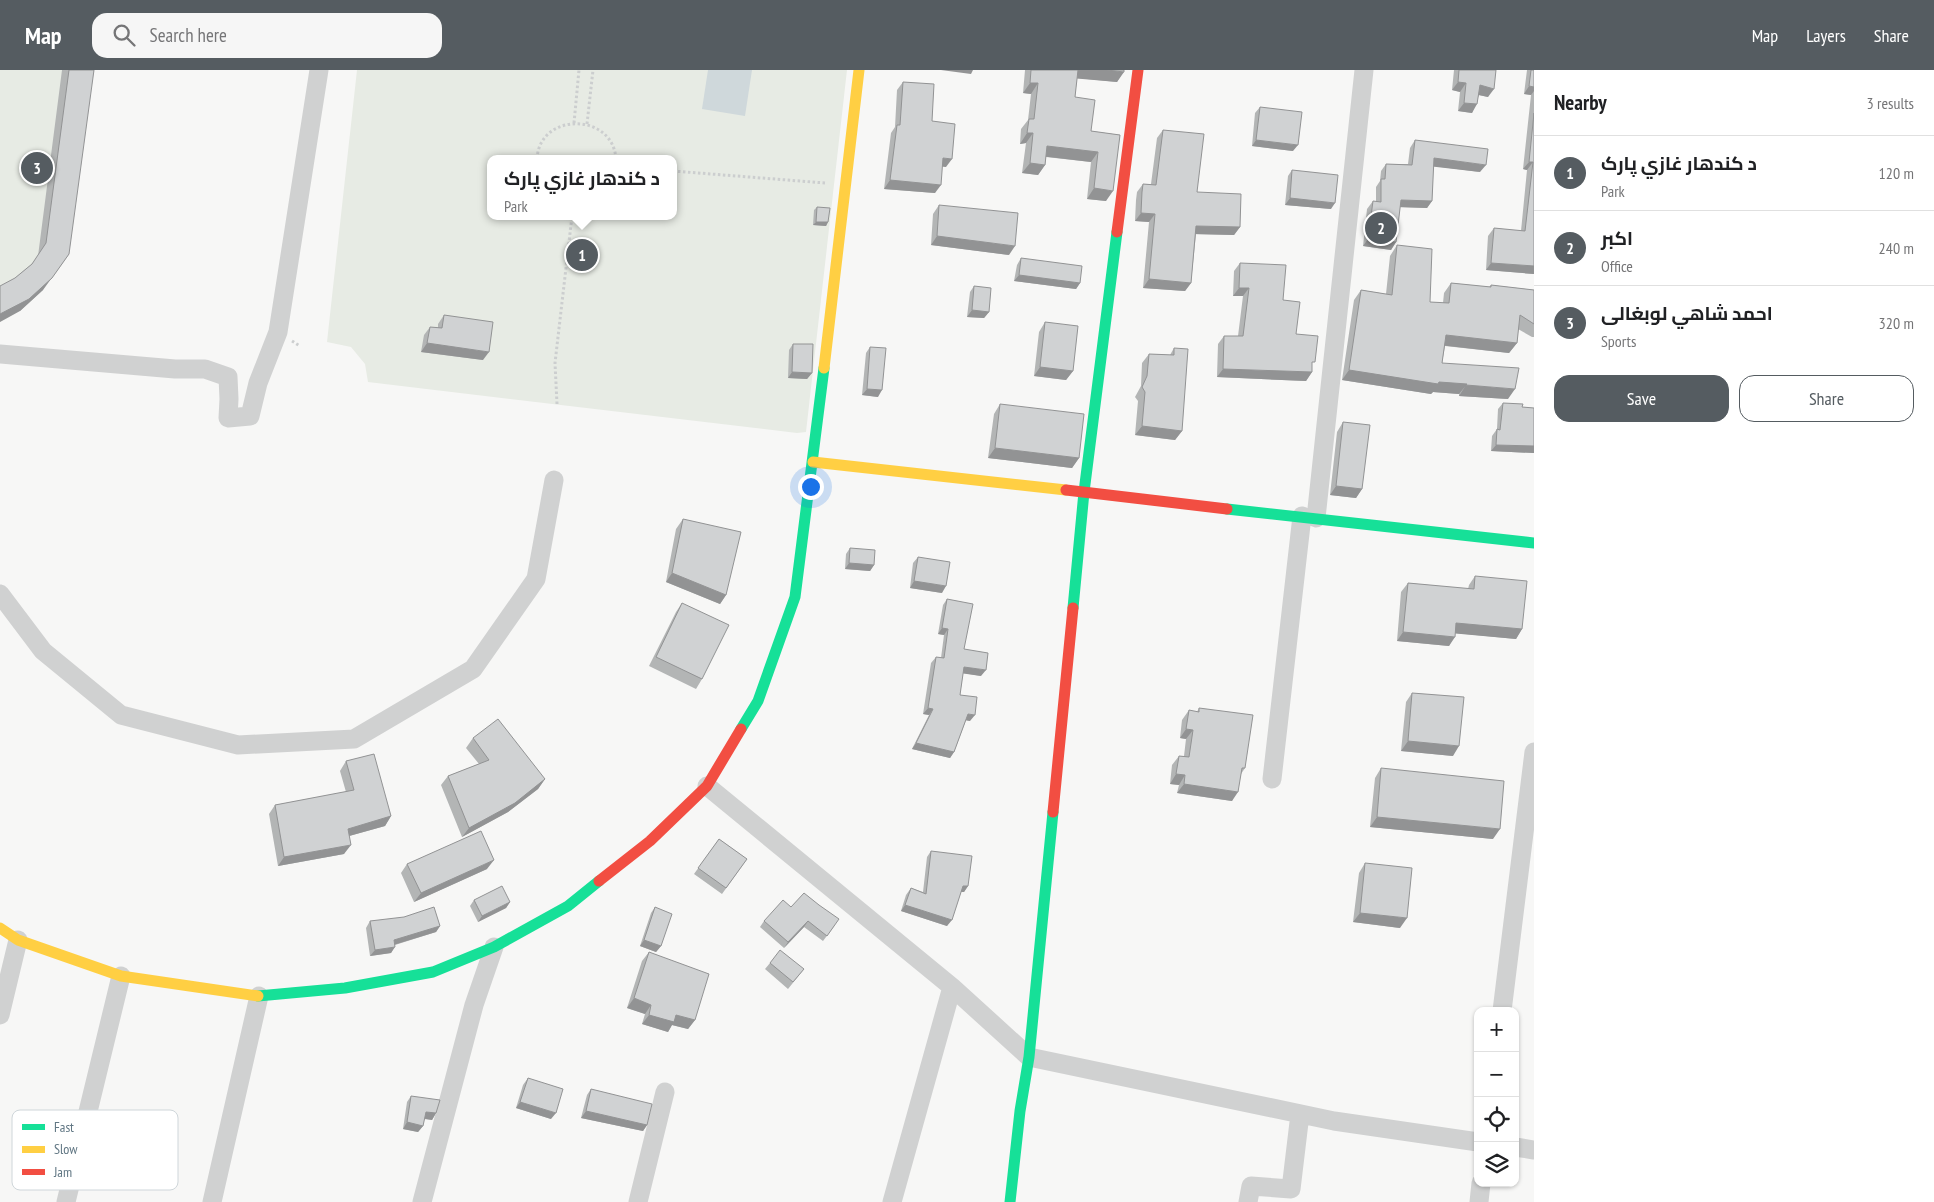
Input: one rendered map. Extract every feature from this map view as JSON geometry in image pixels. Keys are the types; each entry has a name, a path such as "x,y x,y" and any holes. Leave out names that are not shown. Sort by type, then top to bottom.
{"street":[{"path":"0,354 175,369 205,369 228,377 228,418 250,416 258,383 278,332 319,70"},
{"path":"0,928 18,940 121,976 259,996 345,988 433,972 494,947 568,906 650,841 707,786 758,701 795,597 813,462 859,70"},
{"path":"1010,1202 1020,1111 1029,1057 1084,492 1138,70"},
{"path":"1272,779 1309,517 1364,70"},
{"path":"813,462 1534,543"},
{"path":"0,594 43,651 121,715 238,745 354,739 473,669 536,579 554,480"},
{"path":"1502,1007 1534,752"},
{"path":"707,786 952,987 1029,1057 1334,1121 1474,1141"},
{"path":"0,1015 18,940"},
{"path":"422,1202 474,1005 494,947"},
{"path":"88,1110 121,976"},
{"path":"892,1202 952,987"},
{"path":"212,1202 259,996"},
{"path":"638,1202 665,1092"},
{"path":"1248,1202 1251,1186 1291,1189 1300,1114"},
{"path":"1519,1148 1534,1150"},
{"path":"1479,1202 1481,1187"}],"path":[{"path":"574,122 579,70"},
{"path":"587,124 593,70"},
{"path":"538,155 542,143 550,132 561,125 574,122 597,128 606,135 615,155"},
{"path":"677,171 846,185"},
{"path":"557,404 555,363 572,220"}],"shaded area":[{"path":"0,70 87,70 60,266 47,284 27,305 0,322"},
{"path":"357,70 847,70 806,432 797,433 368,382 365,364 351,347 327,342"},
{"path":"708,70 752,70 745,116 702,109"}],"building":[{"path":"69,70 94,70 69,254 52,278 29,299 0,314 0,286 15,278 32,264 46,243"},
{"path":"1031,70 1078,70 1075,97 1095,100 1091,131 1120,135 1113,191 1094,188 1098,152 1047,146 1045,165 1030,163 1033,133 1027,133 1029,119 1034,119 1038,83 1030,83"},
{"path":"1107,70 1124,70 1124,72"},
{"path":"1459,70 1496,70 1494,89 1480,85 1477,104 1464,103 1466,83 1458,82"},
{"path":"1531,70 1534,70 1534,87 1529,86"},
{"path":"903,82 934,84 932,121 955,124 952,159 943,158 941,185 890,180 897,125 900,125"},
{"path":"1260,107 1302,112 1298,145 1256,140"},
{"path":"1534,113 1534,266 1491,263 1494,228 1525,231 1533,162 1529,162"},
{"path":"1163,130 1204,134 1197,192 1241,194 1240,227 1196,226 1191,283 1149,279 1155,214 1141,213 1142,192 1143,184 1156,185"},
{"path":"1415,140 1488,149 1486,165 1434,158 1432,201 1401,200 1396,242 1368,239 1373,201 1381,202 1381,179 1385,179 1386,164 1412,165"},
{"path":"1292,170 1338,175 1335,203 1290,198"},
{"path":"939,205 1018,213 1015,246 937,236"},
{"path":"817,207 830,208 828,222 816,222"},
{"path":"1397,245 1432,249 1430,302 1449,303 1451,283 1534,290 1534,324 1520,315 1517,343 1446,335 1442,363 1519,368 1515,389 1439,382 1438,384 1349,370 1361,290 1392,295"},
{"path":"1021,258 1082,266 1080,283 1019,275"},
{"path":"1240,263 1286,265 1283,300 1300,302 1296,334 1318,336 1315,362 1312,362 1312,372 1223,369 1224,336 1243,336 1249,288 1239,288"},
{"path":"974,286 991,288 989,312 972,310"},
{"path":"444,315 493,322 489,352 427,343 430,327 442,328"},
{"path":"1045,322 1078,326 1073,371 1040,367"},
{"path":"793,344 813,344 812,373 792,372"},
{"path":"870,347 886,348 882,390 867,389"},
{"path":"1174,348 1188,349 1182,431 1142,426 1145,392 1142,387 1147,376 1149,354 1174,355"},
{"path":"1503,403 1523,404 1522,407 1534,408 1534,446 1496,445 1497,429 1500,430"},
{"path":"1000,404 1084,414 1079,458 995,448"},
{"path":"1343,422 1370,425 1362,489 1336,486"},
{"path":"683,519 741,532 726,595 672,573"},
{"path":"850,548 875,550 874,565 849,563"},
{"path":"918,557 950,562 946,586 914,581"},
{"path":"1475,576 1527,581 1522,629 1456,623 1455,637 1403,632 1408,583 1474,589"},
{"path":"947,599 973,604 964,649 988,653 986,670 964,667 960,695 977,697 975,715 968,714 954,752 916,743 933,709 928,708 936,657 944,658 948,629 942,628"},
{"path":"682,603 729,625 702,679 656,657"},
{"path":"1412,693 1464,697 1459,746 1408,741"},
{"path":"1199,708 1253,715 1245,768 1242,768 1238,792 1184,784 1185,775 1176,774 1179,756 1189,757 1193,730 1186,729 1189,710 1199,712"},
{"path":"498,719 545,779 515,803 469,828 448,776 489,760 473,738"},
{"path":"374,754 391,816 348,829 351,845 284,857 275,805 354,790 346,761"},
{"path":"1381,768 1504,781 1500,829 1377,817"},
{"path":"481,831 494,860 421,893 407,864"},
{"path":"719,839 747,859 726,888 698,868"},
{"path":"931,851 972,856 968,886 963,886 952,920 905,905 911,888 926,894"},
{"path":"1365,863 1412,868 1407,918 1360,913"},
{"path":"502,886 510,902 482,916 474,900"},
{"path":"804,893 839,919 827,936 808,921 788,942 764,921 783,900 791,907"},
{"path":"434,907 440,926 394,940 395,947 375,950 370,921 404,917"},
{"path":"655,907 672,914 661,946 644,940"},
{"path":"780,950 804,969 793,982 770,963"},
{"path":"649,952 709,974 695,1020 676,1015 674,1022 649,1015 651,1005 634,998"},
{"path":"528,1078 563,1089 556,1113 520,1102"},
{"path":"591,1089 652,1104 647,1125 586,1111"},
{"path":"411,1096 440,1100 436,1113 426,1112 423,1126 407,1122"}],"traffic: fast":[{"path":"1073,608 1084,492 1117,232"},
{"path":"741,729 758,701 795,597 824,368"},
{"path":"1227,509 1534,543"},
{"path":"1010,1202 1020,1111 1029,1057 1053,812"},
{"path":"258,996 345,988 433,972 494,947 568,906 599,881"}],"traffic: slow":[{"path":"824,368 859,70"},
{"path":"813,462 1066,490"},
{"path":"0,928 18,940 121,976 258,996"}],"traffic: jam":[{"path":"1117,232 1138,70"},
{"path":"1066,490 1227,509"},
{"path":"1053,812 1073,608"},
{"path":"599,881 650,841 707,786 741,729"}],"place":[{"name":"احمد شاهي لوبغالی","path":"37,168"},
{"name":"اکبر","path":"1381,228"},
{"name":"د کندهار غازي پارک","path":"582,255"}]}
